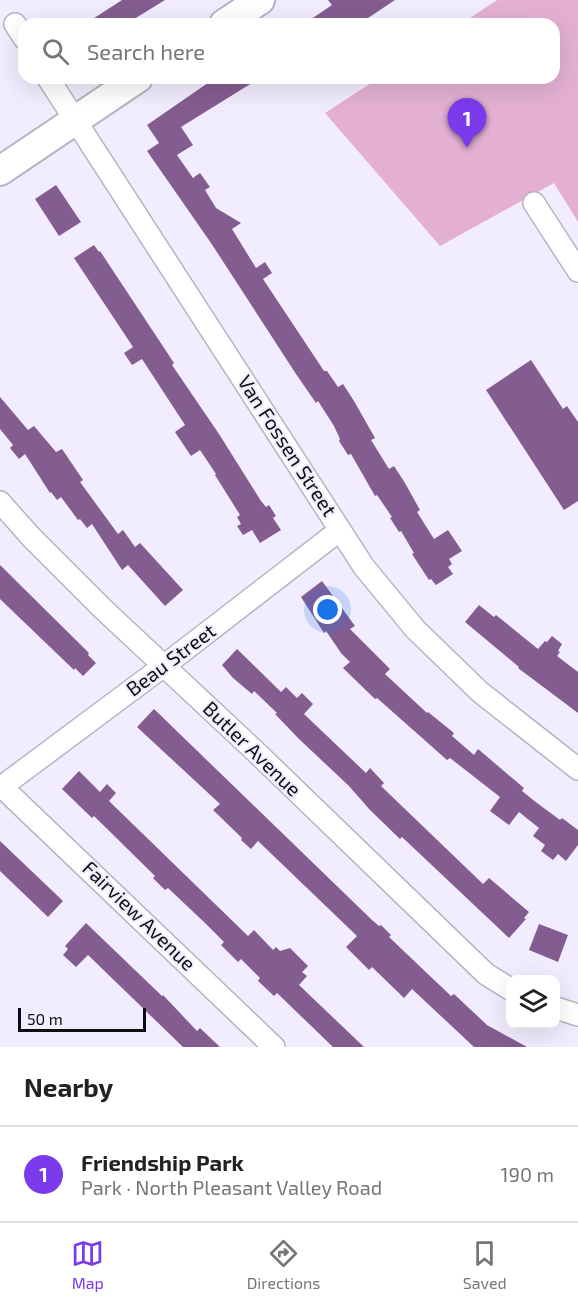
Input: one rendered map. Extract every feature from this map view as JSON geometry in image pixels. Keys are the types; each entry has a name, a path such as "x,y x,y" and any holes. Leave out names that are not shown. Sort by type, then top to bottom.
{"street":[{"path":"233,18 260,0"},
{"name":"Van Fossen Street","path":"52,84 364,567 415,629 480,692 578,769"},
{"path":"0,171 129,84"},
{"path":"534,202 578,271"},
{"name":"Butler Avenue","path":"0,502 31,537 95,601 165,665 486,974 506,986"},
{"name":"Beau Street","path":"1,787 165,665 340,530"},
{"name":"Fairview Avenue","path":"1,787 274,1047"},
{"path":"560,1010 578,1015"}],"shaded area":[{"path":"497,0 578,0 578,222 554,183 440,246 325,113 370,84 560,84 560,18 470,18"}],"building":[{"path":"122,0 165,0 136,18 94,18"},
{"path":"328,0 395,0 368,18 313,18 332,5"},
{"path":"206,84 250,84 181,127 193,145 177,155 193,178 200,173 210,187 205,190 216,208 241,223 232,229 256,268 265,262 272,273 263,279 324,371 327,371 338,387 343,384 375,438 371,440 389,469 394,466 405,483 420,510 417,512 434,539 448,530 462,551 449,559 452,564 448,567 453,574 436,585 431,579 429,580 412,554 414,553 401,531 399,532 390,518 392,517 377,495 375,496 351,454 348,455 339,441 334,426 318,401 316,403 296,374 211,243 147,151 159,143 147,125"},
{"path":"56,185 81,222 59,236 35,199"},
{"path":"94,245 174,363 172,365 261,501 266,507 269,505 276,516 273,518 281,530 260,543 252,530 243,535 237,526 241,524 237,517 240,515 200,450 191,456 175,432 185,425 142,359 132,365 124,353 133,347 74,258"},
{"path":"531,360 563,409 567,406 578,422 578,501 564,510 486,390"},
{"path":"0,397 28,430 34,426 56,452 62,449 83,480 80,482 118,534 123,530 135,547 140,543 183,590 165,606 128,565 122,570 92,524 87,528 61,497 57,500 50,493 25,454 19,459 10,448 13,445 0,429"},
{"path":"0,565 89,653 88,655 96,663 83,676 0,599"},
{"path":"322,581 355,626 350,629 390,669 385,674 427,713 454,733 452,736 474,755 478,749 524,788 522,791 560,820 562,818 578,830 578,845 566,861 558,854 553,860 541,851 545,845 533,836 539,828 519,812 509,825 490,811 500,797 450,758 447,760 377,698 375,699 343,668 350,662 326,631 324,633 301,597"},
{"path":"479,605 494,617 496,615 538,649 552,636 562,644 557,656 578,672 578,713 518,668 465,622"},
{"path":"237,649 281,692 286,687 297,698 302,693 313,704 304,714 366,773 370,768 384,783 381,786 483,884 489,878 529,912 524,918 526,919 509,938 402,837 400,839 370,810 254,691 252,694 233,678 222,665"},
{"path":"154,709 372,920 379,926 381,925 391,935 389,937 451,996 454,994 487,1025 527,1047 474,1047 412,989 404,998 372,967 369,970 346,947 357,936 258,841 251,849 241,840 242,838 213,810 220,804 137,727"},
{"path":"79,771 100,792 107,784 116,793 109,801 248,936 254,930 273,950 276,947 280,951 290,948 308,966 302,972 307,976 299,985 364,1047 333,1047 277,993 274,996 258,981 260,978 241,959 238,962 221,945 224,942 205,923 168,888 165,890 153,878 155,876 94,816 92,818 62,789"},
{"path":"0,841 63,901 48,917 0,871"},
{"path":"86,923 163,995 197,1031 200,1028 220,1047 183,1047 88,955 76,967 63,955 68,949 65,946"},
{"path":"539,924 568,935 558,962 529,950"}],"place":[{"name":"Friendship Park","path":"467,148"}]}
